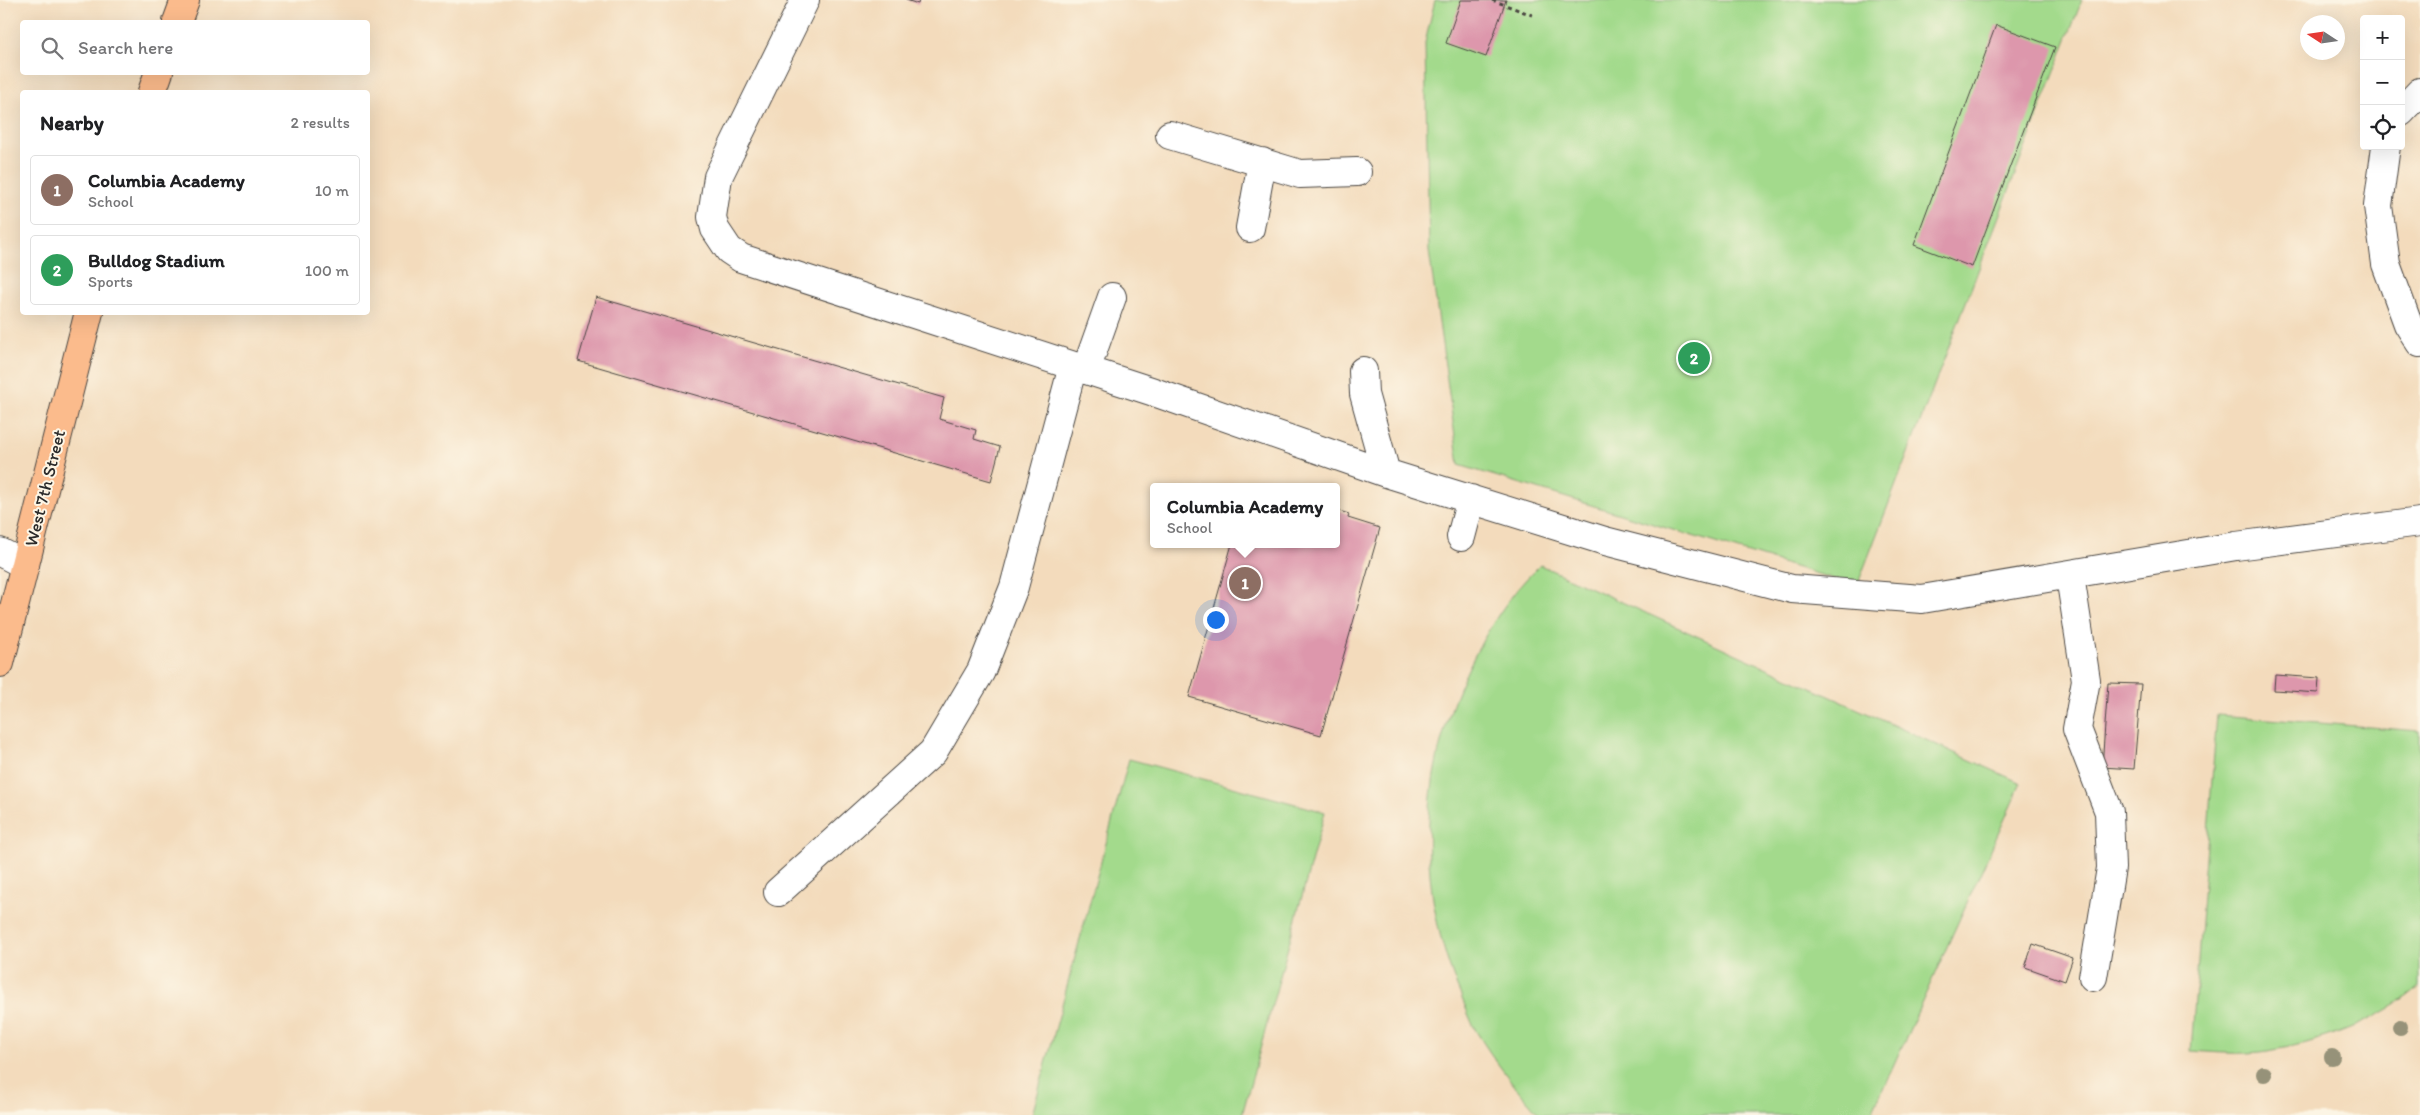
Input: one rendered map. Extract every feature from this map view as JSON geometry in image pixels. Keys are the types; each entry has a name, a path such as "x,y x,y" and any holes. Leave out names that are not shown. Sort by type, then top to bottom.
{"main road":[{"path":"178,20 185,0"},
{"path":"153,90 158,75"},
{"name":"West 7th Street","path":"0,663 88,315"}],"lane":[{"path":"804,0 718,177 712,217 721,241 741,258 1080,368 1386,473 1605,541 1792,589 1922,600 2236,546 2420,522"},
{"path":"2405,108 2420,92"},
{"path":"1170,135 1300,174 1357,172"},
{"path":"2385,150 2378,206 2386,264 2408,324 2420,343"},
{"path":"1250,228 1262,162"},
{"path":"778,892 933,752 981,671 1014,587 1080,368 1112,297"},
{"path":"1363,371 1364,394 1386,473"},
{"path":"1461,537 1471,499"},
{"path":"0,552 25,565"},
{"path":"2070,576 2086,680 2077,730 2109,812 2111,868 2093,977"}],"path":[{"path":"1492,0 1532,15"}],"green space":[{"path":"1435,0 2082,0 1857,586 1459,465 1429,251 1425,43"},
{"path":"1540,565 2021,783 1871,1115 1540,1115 1506,1075 1476,1031 1446,956 1436,914 1430,873 1429,831 1432,789 1440,747 1452,707 1469,667 1483,640 1509,600"},
{"path":"2217,715 2420,731 2420,987 2403,1000 2362,1023 2315,1040 2269,1051 2226,1053 2191,1051"},
{"path":"1129,759 1325,812 1242,1115 1032,1115"}],"building":[{"path":"906,0 919,0 918,4"},
{"path":"1461,0 1506,0 1486,57 1446,43"},
{"path":"1996,25 2055,47 1972,267 1914,245"},
{"path":"596,297 944,398 939,419 976,430 974,439 1000,447 991,481 578,361"},
{"path":"1340,511 1349,514 1348,518 1380,528 1321,735 1189,697 1231,548 1340,548"},
{"path":"2275,675 2319,678 2318,693 2274,690"},
{"path":"2108,683 2141,684 2134,769 2102,767"},
{"path":"2033,944 2073,958 2065,981 2025,967"}],"place":[{"name":"Bulldog Stadium","path":"1694,358"},
{"name":"Columbia Academy","path":"1245,583"}]}
